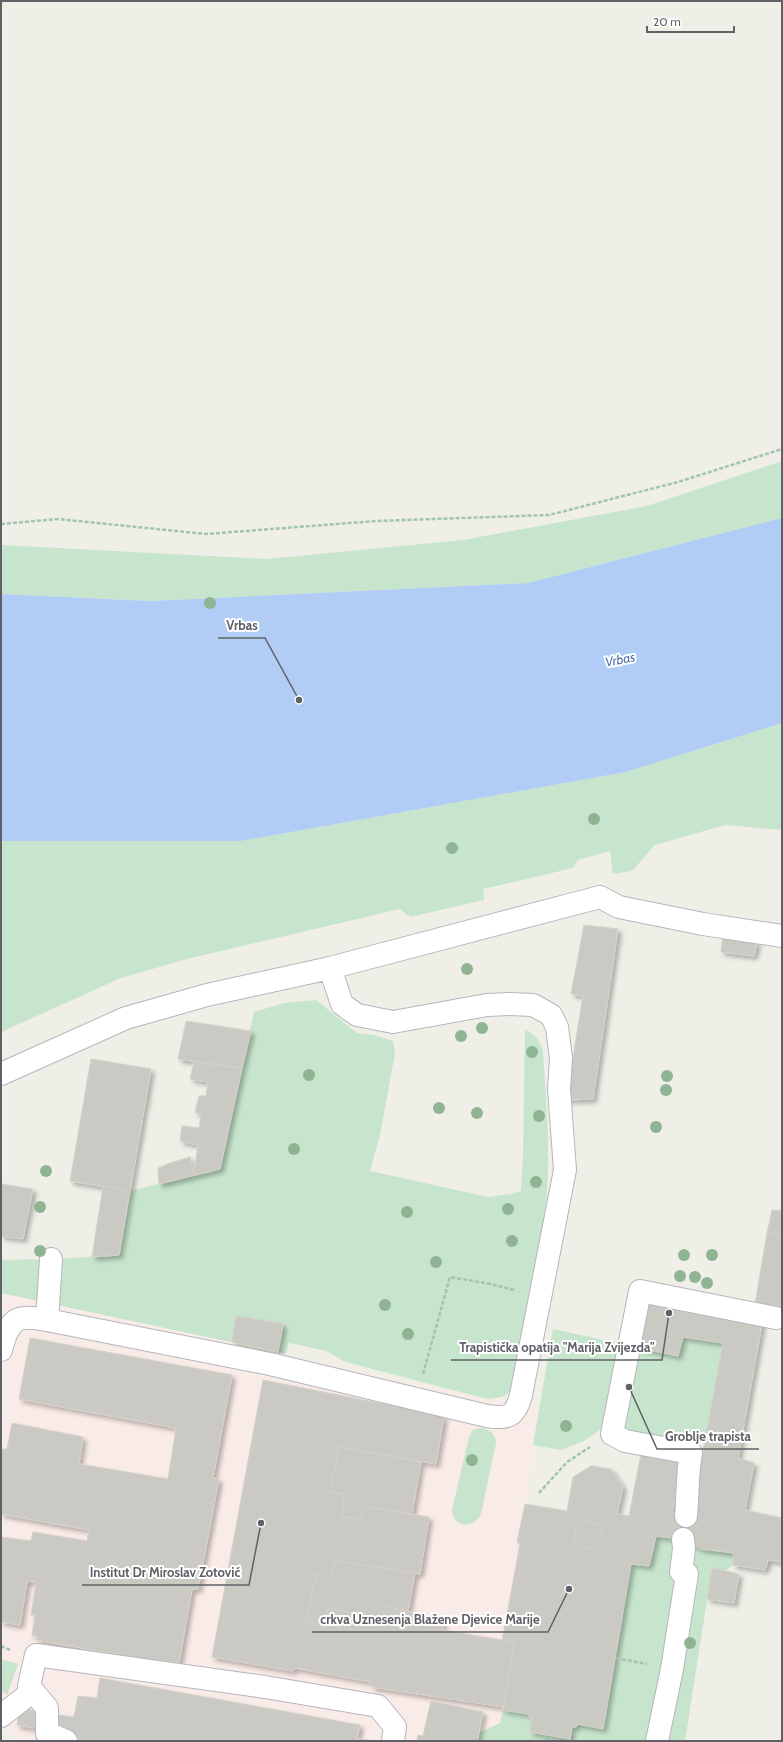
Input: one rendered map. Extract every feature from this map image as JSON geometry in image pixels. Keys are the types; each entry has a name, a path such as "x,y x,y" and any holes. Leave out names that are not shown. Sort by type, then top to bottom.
{"lane":[{"path":"1,1074 126,1018 207,995 330,968 600,897 619,907 703,924 782,936"},
{"path":"1,1350 4,1337 13,1322 23,1317 47,1320 270,1364 486,1416 501,1418 513,1414 518,1406 521,1395 565,1170 559,1090 561,1058 560,1040 557,1027 551,1015 533,1005 510,1004 487,1006 393,1022 357,1015 342,1004 330,968"},
{"path":"47,1320 51,1259"},
{"path":"686,1516 688,1502 687,1486 691,1453 625,1441 612,1434 640,1291 776,1318"},
{"path":"657,1741 672,1669 687,1574 681,1572 684,1549 683,1540"},
{"path":"66,1741 47,1733 47,1708 29,1686 36,1655 265,1687 378,1706 395,1727 393,1741"},
{"path":"1,1716 33,1691"}],"path":[{"path":"1,524 58,520 206,534 376,520 549,515 678,482 782,449"},
{"path":"417,1399 450,1277 491,1284 540,1298"},
{"path":"539,1494 567,1462 584,1450 602,1442 617,1438"},
{"path":"616,1658 625,1660"},
{"path":"546,1741 547,1735"}],"shaded area":[{"path":"1,1293 539,1410 525,1504 517,1542 520,1544 502,1640 504,1707 500,1723 480,1732 479,1741 23,1741 1,1722"}],"green space":[{"path":"782,461 782,518 528,583 150,601 1,594 1,545 267,559 463,540 647,506"},
{"path":"782,723 782,830 725,825 655,845 632,871 613,874 610,851 578,860 573,868 483,889 484,900 410,917 400,909 187,959 121,978 1,1032 1,841 241,841 626,772"},
{"path":"316,1000 357,1033 374,1035 393,1041 395,1053 380,1135 370,1171 488,1197 512,1194 521,1191 525,1029 539,1041 543,1051 547,1108 548,1165 544,1227 532,1298 512,1391 502,1397 487,1399 346,1362 326,1351 290,1343 289,1341 286,1354 1,1293 1,1260 119,1255 130,1191 220,1169 254,1012 284,1003"},
{"path":"553,1329 678,1356 683,1337 723,1343 705,1441 600,1430 584,1441 561,1450 533,1445"},
{"path":"482,1428 492,1433 495,1437 496,1443 481,1514 474,1522 464,1524 456,1520 453,1516 452,1510 469,1437 473,1430"},
{"path":"656,1536 683,1539 701,1549 734,1553 733,1565 725,1571 712,1568 685,1741 479,1741 480,1732 500,1723 503,1710 528,1714 532,1720 530,1732 570,1739 572,1727 576,1727 578,1724 603,1729 631,1564 649,1566"},
{"path":"1,1659 18,1664 7,1695 1,1690"}],"water":[{"path":"782,518 782,723 626,772 241,841 1,841 1,594 150,601 528,583"}],"building":[{"path":"584,925 618,929 593,1099 566,1100 583,996 571,994"},
{"path":"723,935 757,942 754,956 721,952"},
{"path":"186,1021 251,1031 242,1068 178,1059"},
{"path":"91,1059 151,1069 130,1191 70,1181"},
{"path":"194,1062 242,1068 220,1169 159,1184 158,1168 170,1163 190,1157 194,1173 198,1145 180,1141 182,1126 199,1128 201,1115 195,1112 199,1096 206,1096 208,1082 190,1079"},
{"path":"1,1184 33,1189 23,1239 1,1236"},
{"path":"103,1186 130,1191 119,1255 92,1257"},
{"path":"772,1210 782,1211 782,1235 767,1233"},
{"path":"767,1233 782,1235 782,1306 755,1304"},
{"path":"644,1295 763,1318 738,1458 754,1463 745,1510 782,1518 782,1562 768,1560 765,1570 733,1565 734,1553 701,1549 683,1539 672,1538 677,1514 691,1516 723,1343 683,1337 678,1356 631,1346"},
{"path":"236,1316 283,1324 278,1352 232,1342"},
{"path":"30,1338 232,1375 213,1478 219,1479 198,1589 192,1589 179,1663 162,1660 161,1662 37,1640 37,1636 32,1636 35,1615 31,1615 36,1582 27,1581 20,1625 1,1622 1,1537 31,1541 33,1532 87,1541 89,1530 1,1514 1,1449 7,1449 12,1423 83,1437 79,1464 168,1479 176,1428 19,1399"},
{"path":"263,1380 444,1416 436,1464 339,1447 330,1492 344,1494 342,1517 361,1519 363,1506 429,1517 420,1574 335,1561 330,1577 316,1575 306,1622 323,1626 328,1608 382,1618 386,1607 443,1619 443,1630 514,1642 504,1707 372,1687 371,1682 295,1668 293,1671 212,1657"},
{"path":"339,1447 421,1462 412,1514 363,1506 361,1519 342,1517 344,1494 330,1492"},
{"path":"641,1454 682,1463 672,1512 677,1514 672,1538 656,1536 649,1566 631,1564 603,1729 578,1724 576,1727 572,1727 570,1739 530,1732 532,1720 528,1714 503,1710 514,1642 502,1641 520,1544 517,1542 525,1504 567,1511 573,1477 591,1466 611,1469 623,1487 617,1514 629,1516"},
{"path":"578,1520 603,1525 598,1550 573,1545"},
{"path":"335,1561 415,1573 408,1611 386,1607 382,1618 328,1608 323,1626 306,1622 316,1575 330,1577"},
{"path":"712,1568 739,1574 734,1603 707,1599"},
{"path":"100,1678 360,1725 357,1738 372,1741 91,1741 55,1735 59,1715 74,1717 78,1696 97,1698"},
{"path":"431,1701 483,1712 477,1741 417,1741 418,1735 423,1736"},
{"path":"20,1708 38,1711 34,1728 17,1725"}],"place":[{"name":"Vrbas","path":"299,700"},
{"name":"Trapistička opatija \"Marija Zvijezda\"","path":"669,1313"},
{"name":"Groblje trapista","path":"629,1387"},
{"name":"Institut Dr Miroslav Zotović","path":"261,1523"},
{"name":"crkva Uznesenja Blažene Djevice Marije","path":"569,1589"}]}
